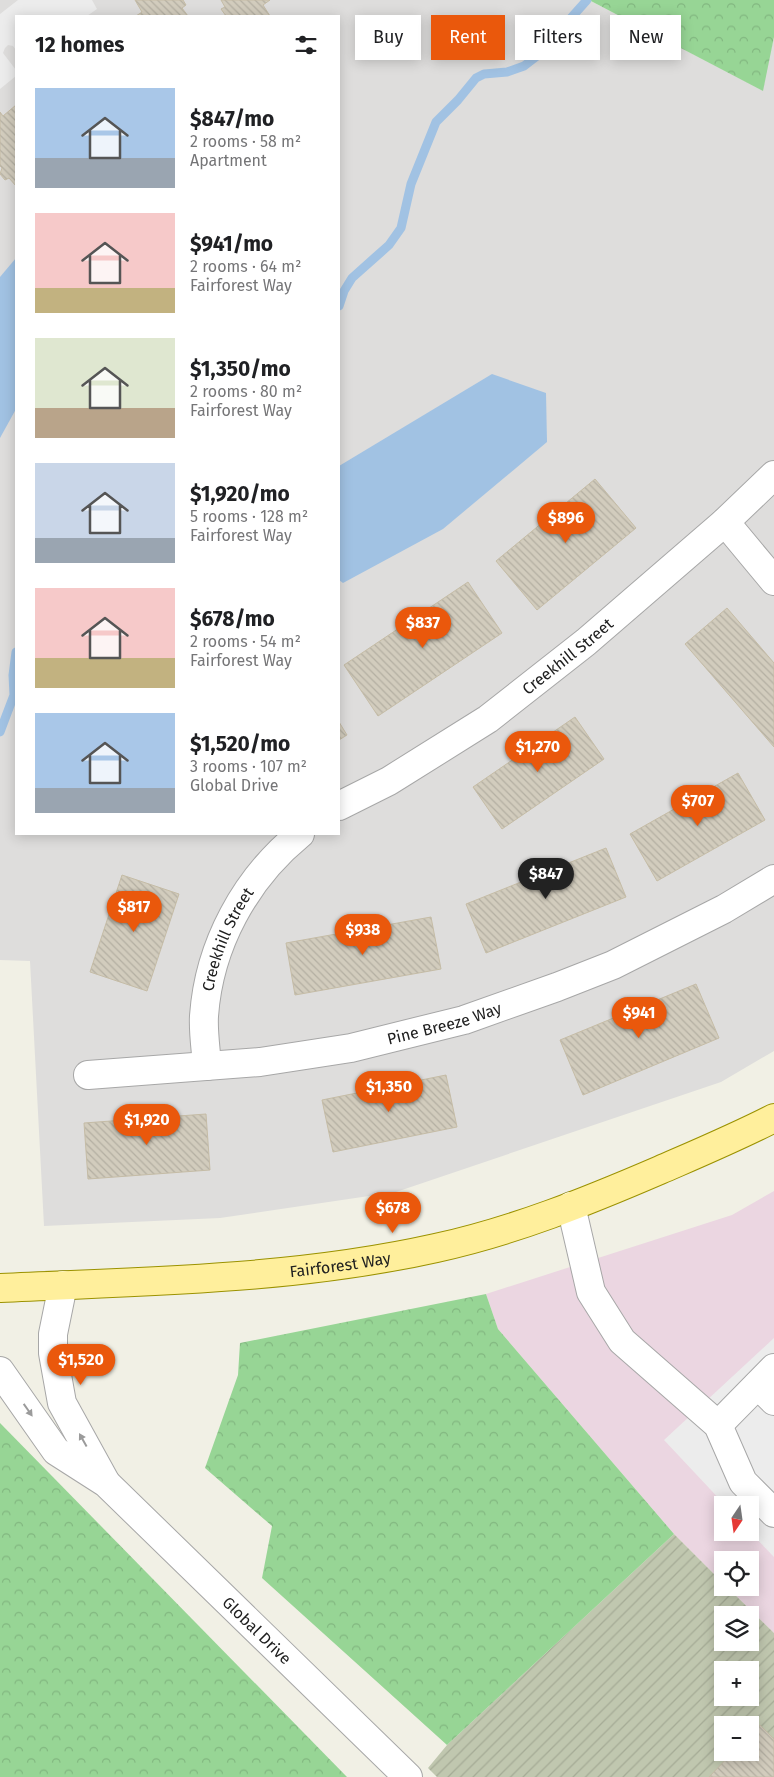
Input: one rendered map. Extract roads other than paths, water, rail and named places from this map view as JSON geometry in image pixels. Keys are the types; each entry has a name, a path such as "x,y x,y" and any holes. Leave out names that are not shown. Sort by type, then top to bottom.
{"main road":[{"name":"Fairforest Way","path":"0,1288 256,1275 357,1263 438,1248 536,1220 620,1187 742,1134 774,1118"}],"street":[{"name":"Creekhill Street","path":"340,806 389,781 488,719 586,642 725,522 774,475"},
{"path":"725,522 774,581"},
{"name":"Creekhill Street","path":"207,1066 204,1017 210,974 226,926 249,887 286,845 299,835"},
{"name":"Pine Breeze Way","path":"88,1075 260,1062 351,1048 464,1020 493,1011 613,965 724,909 774,879"},
{"path":"571,1206 591,1292 622,1341 718,1425 743,1482 774,1513"},
{"name":"Global Drive","path":"63,1285 53,1334 53,1353 62,1404 106,1483"},
{"name":"Global Drive","path":"0,1371 56,1450 106,1483 408,1777"},
{"path":"718,1425 769,1385"}],"water":[{"path":"15,259 15,411 0,438 0,277"},
{"path":"492,374 546,393 547,442 443,529 343,583 340,581 340,465"}],"waterway":[{"path":"340,303 344,291 352,278 389,245 401,228 411,184 436,122 476,78 484,74 507,72 524,66 537,56 587,0"},
{"path":"0,732 14,695 13,675 15,660"}]}
